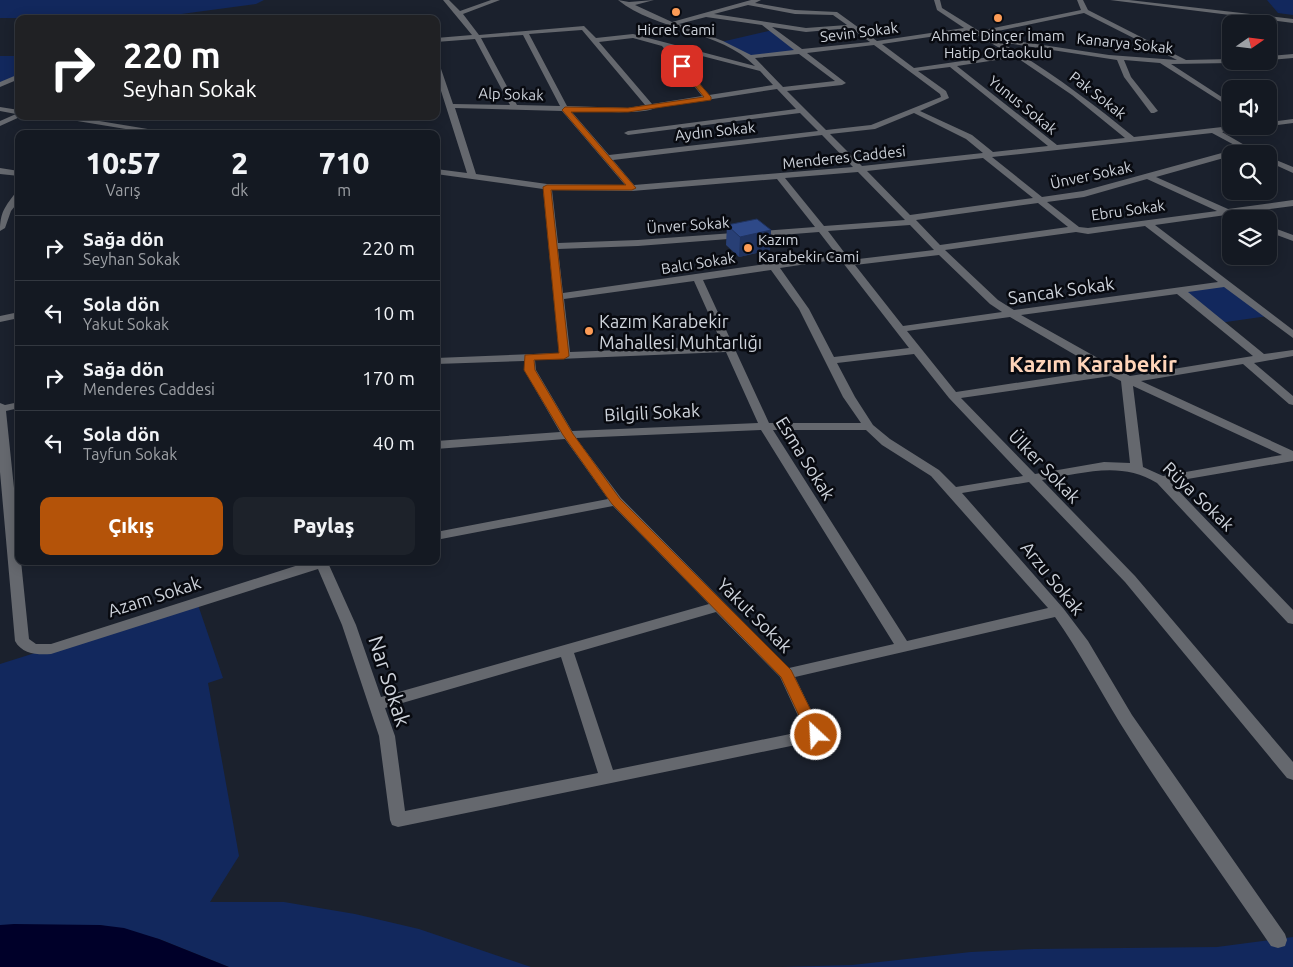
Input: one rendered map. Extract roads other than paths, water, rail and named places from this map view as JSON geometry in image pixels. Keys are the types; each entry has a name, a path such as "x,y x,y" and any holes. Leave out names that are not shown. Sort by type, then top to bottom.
{"street":[{"path":"446,0 461,13 478,36 515,108"},
{"path":"461,13 497,0"},
{"path":"624,2 651,0"},
{"path":"671,24 751,4 759,0"},
{"name":"Pak Sokak","path":"937,0 937,5 942,12 1017,55 1075,93 1132,139"},
{"path":"1080,0 1085,11 1186,62"},
{"path":"1112,0 1211,8 1293,21"},
{"path":"624,2 671,24 721,42 750,58 765,70 978,288 1010,314 1127,380 1293,457"},
{"path":"751,4 795,12 835,12 914,70 1017,55"},
{"name":"Sevin Sokak","path":"750,58 973,31 1085,11"},
{"path":"706,15 806,30 854,26"},
{"path":"764,24 804,52"},
{"path":"440,40 584,28 651,108"},
{"path":"525,33 565,110 632,188"},
{"path":"594,40 633,36 765,70"},
{"name":"Kanarya Sokak","path":"986,38 1120,58 1186,62 1222,61"},
{"path":"664,44 708,98"},
{"name":"Alp Sokak","path":"450,106 611,111 651,108 781,88 842,83 804,52"},
{"path":"1278,57 1293,56"},
{"path":"1120,58 1128,77 1154,112"},
{"path":"1162,61 1222,100"},
{"name":"Yunus Sokak","path":"952,64 1054,148"},
{"name":"Aydın Sokak","path":"607,158 717,144 827,134 872,127 943,100 945,96 914,70"},
{"path":"440,75 473,177"},
{"path":"0,85 15,78"},
{"path":"0,109 15,112"},
{"path":"628,133 803,110"},
{"path":"915,111 969,137 987,155 1076,228"},
{"path":"0,124 15,115"},
{"path":"77,120 145,130"},
{"path":"1277,123 1293,121"},
{"path":"126,130 130,128"},
{"name":"Menderes Caddesi","path":"440,172 547,187 632,188 862,169 1222,130"},
{"path":"1215,131 1238,145"},
{"name":"Ünver Sokak","path":"553,246 638,243 912,220 1084,194 1222,157"},
{"path":"1277,162 1291,167"},
{"path":"0,172 15,174"},
{"name":"Ülker Sokak","path":"780,177 953,396 1130,579 1293,773"},
{"path":"1149,177 1222,211"},
{"path":"547,187 564,356"},
{"path":"0,228 7,211 15,200"},
{"name":"Ebru Sokak","path":"1240,210 1293,203"},
{"name":"Ebru Sokak","path":"846,260 940,250 1076,228 1088,232 1222,212"},
{"path":"1147,223 1293,335"},
{"path":"1277,232 1293,238"},
{"name":"Balcı Sokak","path":"558,297 773,266 846,260"},
{"name":"Arzu Sokak","path":"773,266 804,309 849,397 869,427 886,442 935,473 1038,584 1083,645 1121,711 1278,940"},
{"name":"Esma Sokak","path":"697,278 765,426 903,646"},
{"name":"Sancak Sokak","path":"901,330 1226,284"},
{"path":"1179,290 1262,358"},
{"path":"0,318 15,316"},
{"path":"440,361 730,349"},
{"path":"830,361 917,350"},
{"path":"1127,380 1293,353"},
{"name":"Yakut Sokak","path":"398,820 816,735 786,674 616,501 568,435 530,370 529,358"},
{"path":"1245,361 1293,402"},
{"path":"953,396 1112,372"},
{"name":"Rüya Sokak","path":"1127,380 1137,468 1161,480 1293,619"},
{"path":"15,406 0,408 15,516"},
{"name":"Bilgili Sokak","path":"440,445 568,435 765,426 869,427"},
{"path":"1161,480 1293,457"},
{"path":"953,491 1104,466 1137,468"},
{"path":"440,535 616,501"},
{"name":"Azam Sokak","path":"18,565 22,641 33,650 51,649 314,565"},
{"name":"Nar Sokak","path":"324,565 349,625 387,736 398,820"},
{"path":"377,704 719,606"},
{"path":"786,674 1058,611"},
{"path":"566,650 608,778"}],"place":[{"name":"Hicret Cami","path":"676,12"},
{"name":"Ahmet Dinçer İmam Hatip Ortaokulu","path":"998,18"},
{"name":"Kazım Karabekir Cami","path":"748,248"},
{"name":"Kazım Karabekir Mahallesi Muhtarlığı","path":"589,331"}],"district":[{"name":"Kazım Karabekir","path":"1093,363"}]}
